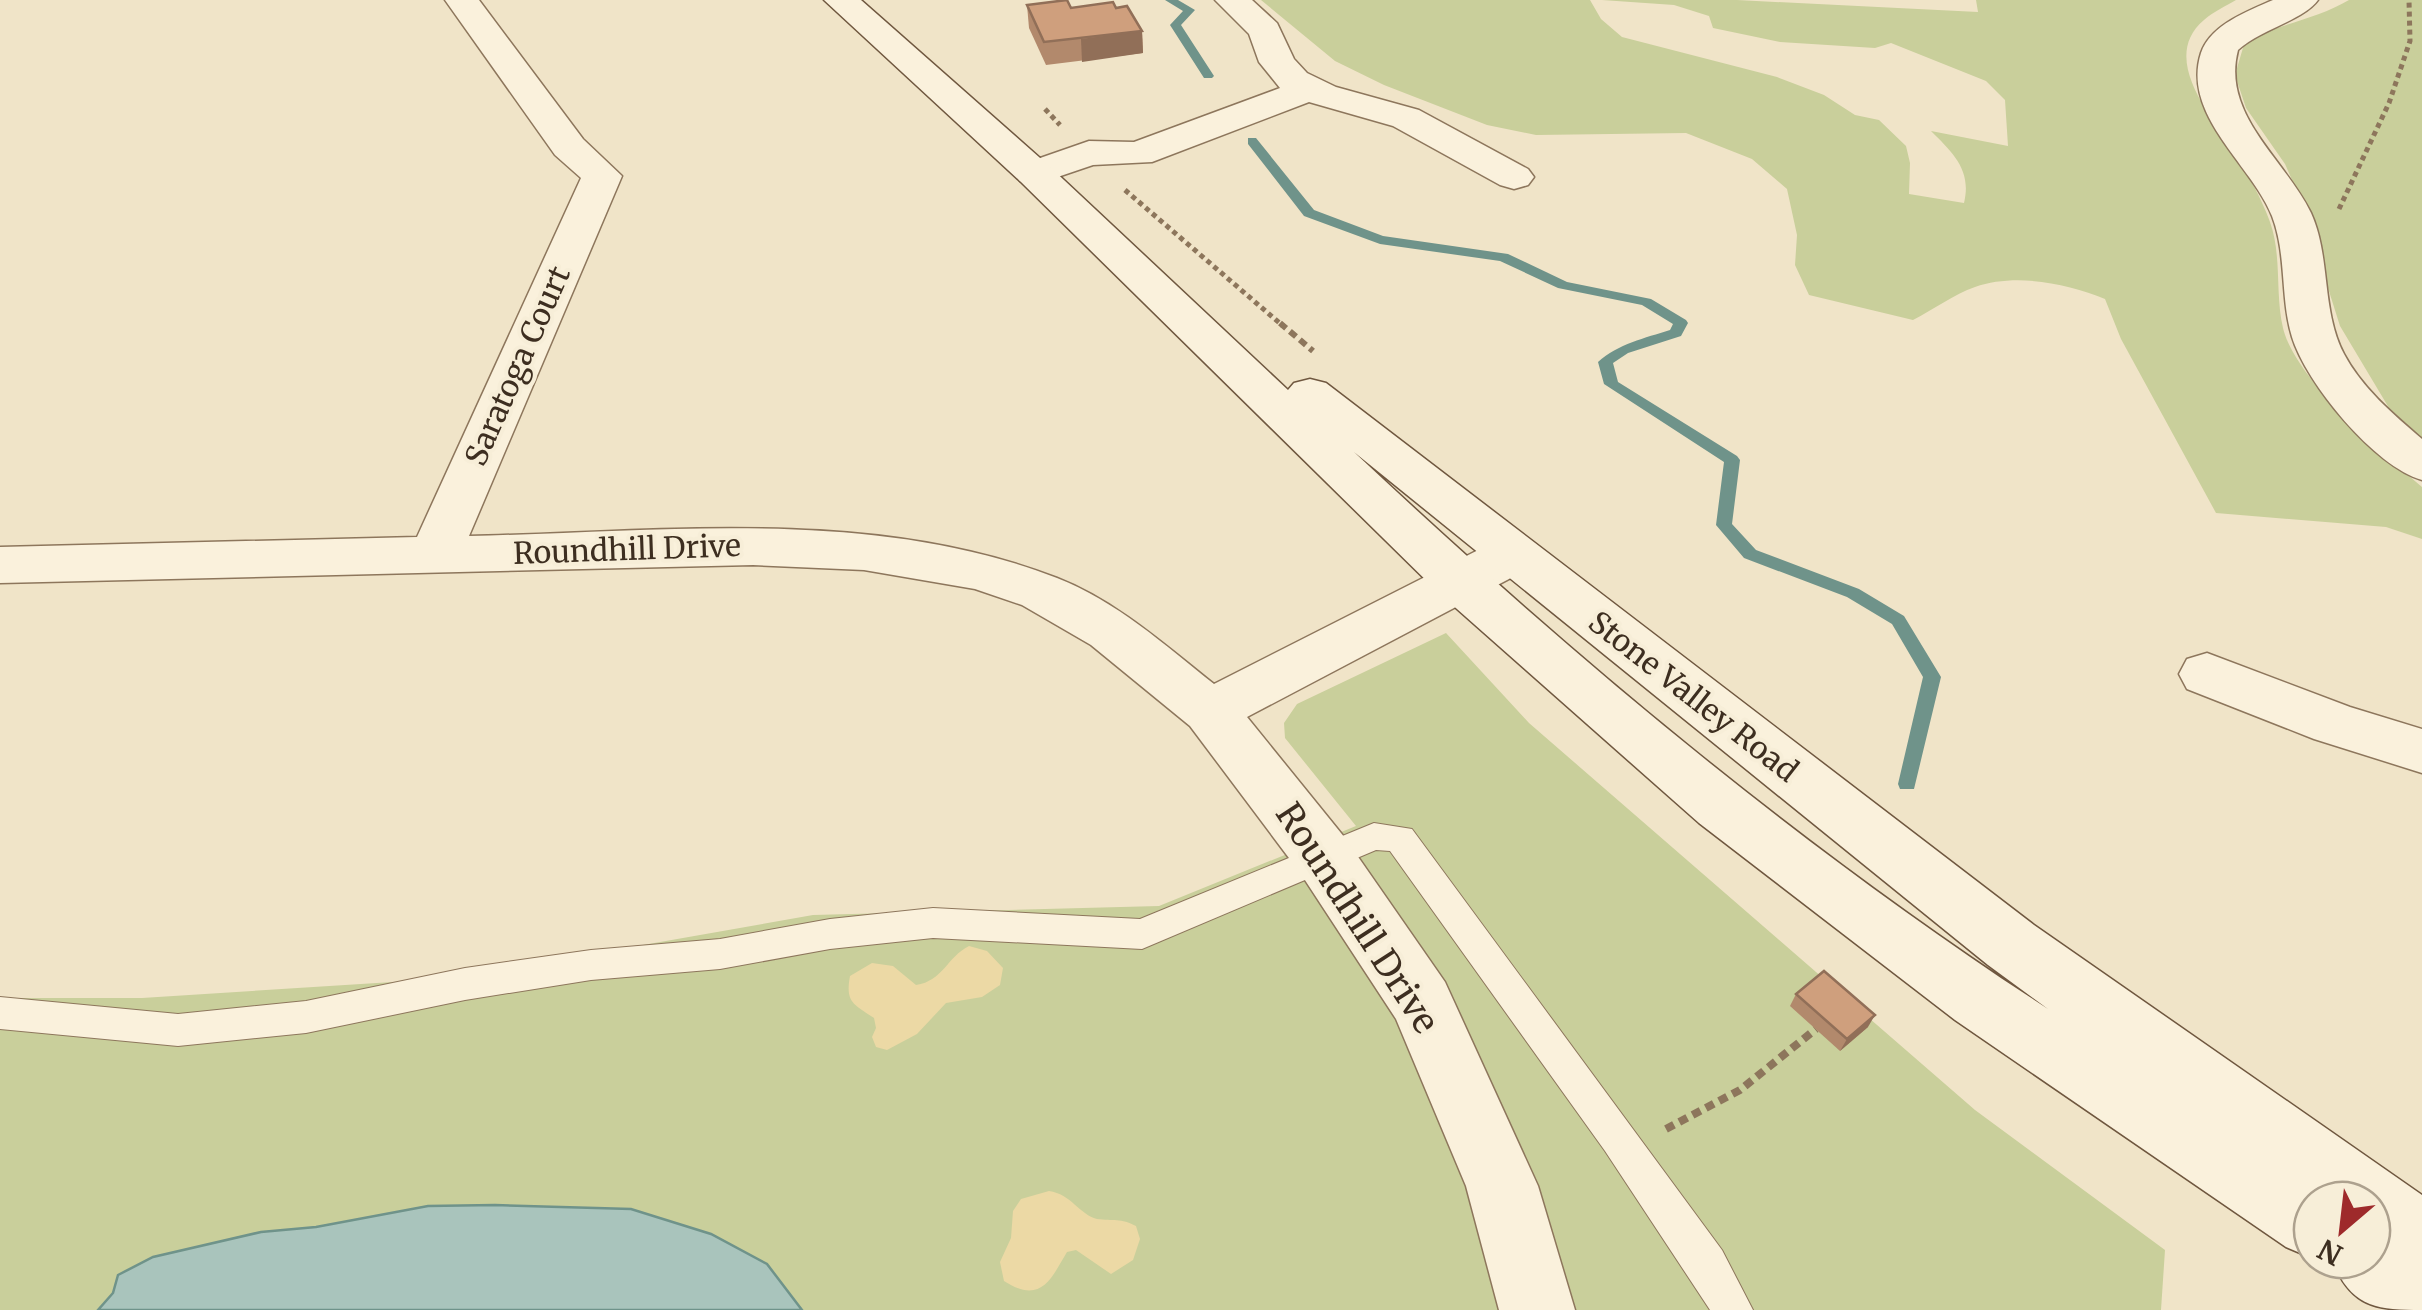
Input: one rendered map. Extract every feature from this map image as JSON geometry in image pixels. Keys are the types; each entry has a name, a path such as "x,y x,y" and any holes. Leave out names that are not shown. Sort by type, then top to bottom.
{"street":[{"name":"Saratoga Court","path":"435,555 602,176 569,148 462,0"},
{"name":"Stone Valley Road","path":"841,0 1034,173 1459,581 1735,817 1978,999 2292,1209"},
{"path":"1232,0 1265,30 1295,79 1406,118 1514,177"},
{"path":"2301,0 2225,41 2218,55 2220,98 2292,215 2318,348 2344,389 2383,433 2422,464"},
{"path":"1034,173 1089,154 1138,154 1295,79"},
{"name":"Stone Valley Road","path":"1034,173 2011,945 2339,1180"},
{"name":"Roundhill Drive","path":"0,565 754,547 864,552 980,572 1042,592 1110,631 1210,711 1323,856 1422,1003 1502,1186 1537,1310"},
{"path":"1210,711 1512,554"},
{"path":"2207,674 2334,724 2422,751"},
{"name":"Stone Valley Road","path":"2392,1218 2422,1239"},
{"path":"2392,1275 2422,1295"}],"lane":[{"path":"0,1012 178,1030 306,1017 465,984 591,965 720,954 830,934 934,923 1142,934 1374,836 1400,839 1625,1150 1638,1174 1679,1224 1732,1310"}],"path":[{"path":"2300,252 2324,255 2339,207 2389,103 2410,41 2409,0"},
{"path":"1045,109 1120,185 1321,357"},
{"path":"1625,1150 1740,1090 1816,1029"}],"green space":[{"path":"1261,0 1590,0 1601,19 1622,37 1777,77 1824,95 1855,115 1879,120 1906,146 1909,194 1964,203 1963,172 1931,131 2008,146 2005,100 1986,81 1891,43 1875,48 1780,42 1713,28 1709,16 1674,5 1602,0 1737,0 1978,12 1976,0 2236,0 2208,17 2191,36 2188,70 2194,89 2241,162 2270,222 2283,328 2291,348 2304,370 2342,414 2422,487 2422,539 2386,527 2216,513 2121,339 2105,299 2058,284 2007,281 1967,290 1913,320 1809,295 1795,265 1797,235 1787,189 1752,159 1686,133 1536,135 1487,125 1384,85 1335,61"},
{"path":"2349,0 2422,0 2422,439 2389,408 2340,326 2299,196 2285,164 2246,108 2235,75 2245,41"},
{"path":"1446,633 1529,723 1975,1110 2165,1250 2161,1310 0,1310 0,998 142,998 456,978 813,915 1159,906 1356,826 1285,738 1284,723 1297,704"}],"sand":[{"path":"969,946 987,951 1003,968 1000,985 982,997 946,1003 917,1034 887,1050 876,1047 872,1037 876,1028 874,1018 850,997 850,976 872,963 893,966 916,985 925,983"},
{"path":"1049,1191 1063,1196 1091,1217 1136,1226 1140,1239 1133,1260 1111,1274 1076,1250 1067,1252 1043,1286 1027,1290 1004,1281 1000,1262 1011,1238 1013,1211 1021,1199"}],"water":[{"path":"428,1206 631,1209 711,1234 767,1264 802,1310 98,1310 113,1293 118,1275 153,1257 261,1232 316,1227"}],"building":[{"path":"1067,0 1071,8 1113,2 1116,8 1127,6 1142,31 1044,42 1027,5"},
{"path":"1824,971 1875,1015 1847,1039 1796,994"}],"waterway":[{"path":"1170,0 1190,10 1175,25 1208,76"},
{"path":"1252,141 1309,213 1380,240 1503,257 1563,285 1646,302 1681,323 1676,333 1623,350 1605,362 1611,384 1732,460 1724,525 1750,554 1853,593 1898,620 1932,677 1907,784"}]}
